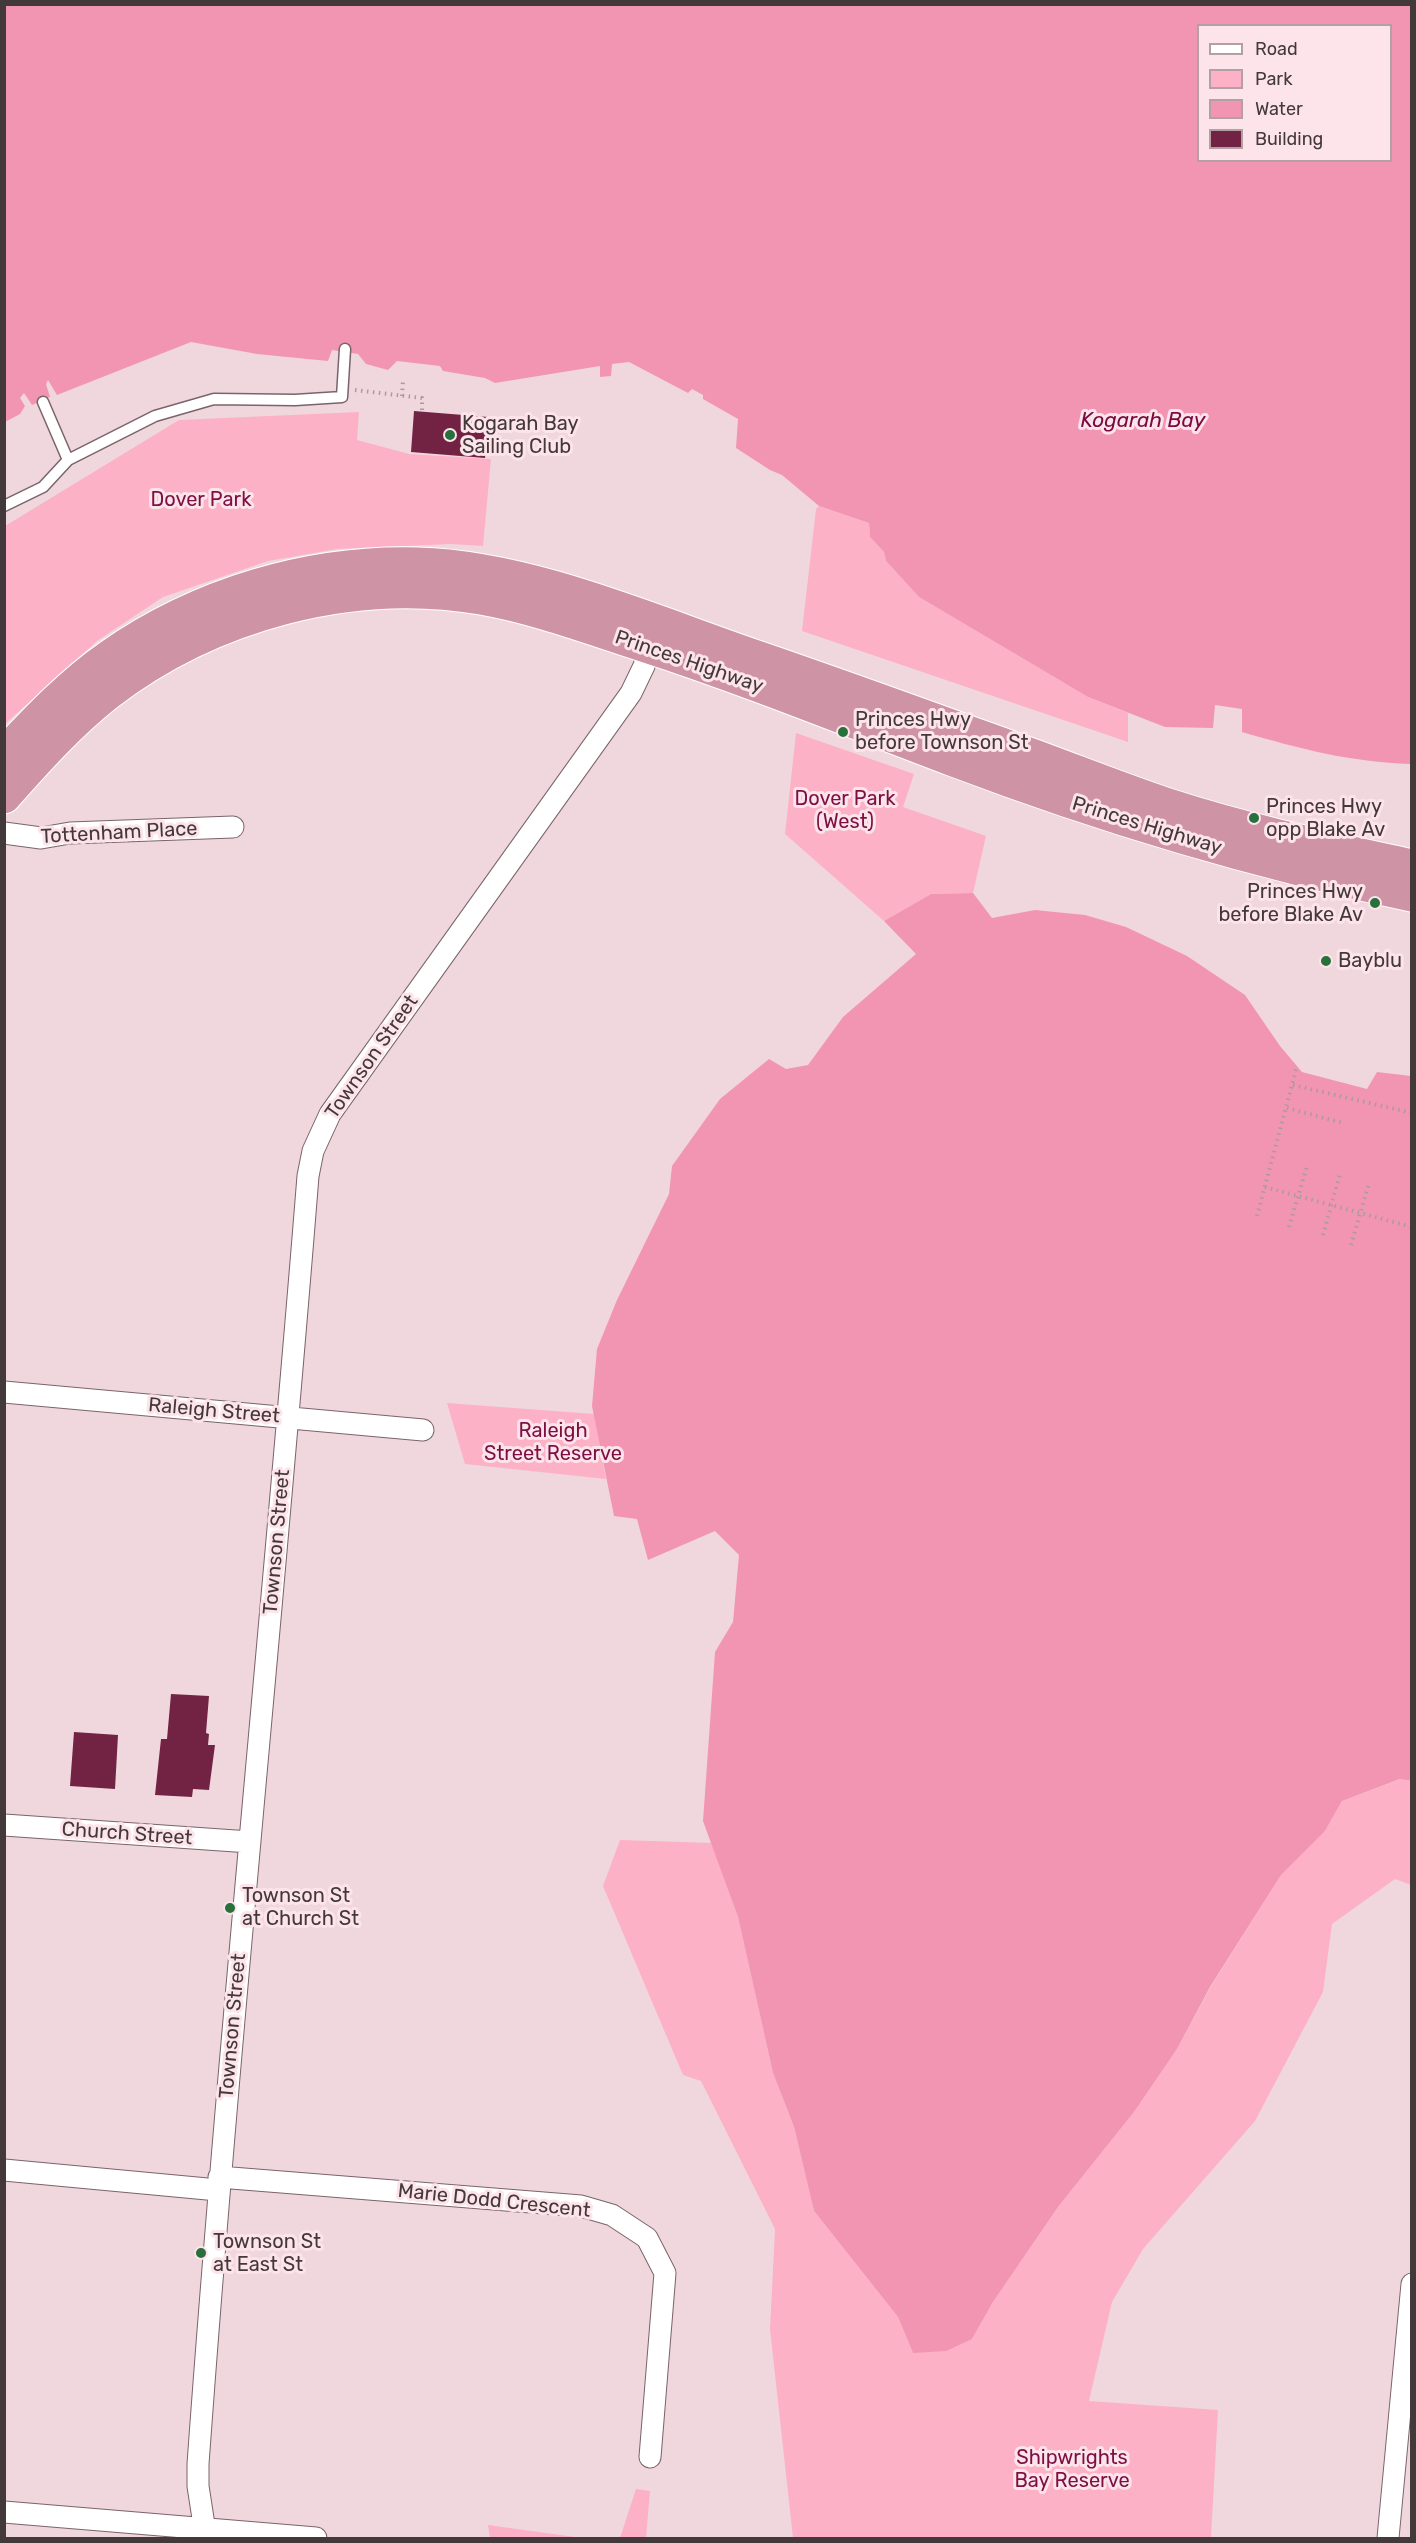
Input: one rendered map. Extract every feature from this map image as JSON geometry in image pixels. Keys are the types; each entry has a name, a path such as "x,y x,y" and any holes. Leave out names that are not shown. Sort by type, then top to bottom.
{"highway":[{"name":"Princes Highway","path":"4,754 50,706 109,656 167,622 206,603 273,581 336,569 383,564 452,566 521,578 598,603 851,690 1170,805 1302,842 1412,866"},
{"name":"Princes Highway","path":"4,796 80,717 172,651 232,624 311,602 343,596 431,593 479,598 546,613 835,713 949,759 1095,812 1182,839 1412,895"}],"street":[{"name":"Townson Street","path":"205,2533 198,2486 198,2464 218,2183 308,1176 320,1131 330,1114 631,693 644,666 649,647"},
{"name":"Tottenham Place","path":"4,833 42,838 69,833 233,827"},
{"name":"Raleigh Street","path":"4,1392 423,1430"},
{"name":"Church Street","path":"4,1825 250,1842"},
{"name":"Marie Dodd Crescent","path":"4,2170 581,2206 612,2215 647,2238 665,2273 650,2457"},
{"path":"1388,2538 1412,2284"},
{"path":"4,2512 205,2533 316,2538"}],"lane":[{"path":"4,506 43,487 68,460 155,416 214,399 295,400 342,397 345,349"},
{"path":"43,402 68,460"}],"path":[{"path":"402,396 403,380"},
{"path":"342,388 422,398 422,412"},
{"path":"1257,1216 1297,1066"},
{"path":"1293,1085 1412,1113"},
{"path":"1287,1108 1343,1123"},
{"path":"1289,1227 1307,1166"},
{"path":"1323,1235 1340,1174"},
{"path":"1351,1245 1369,1183"},
{"path":"1265,1187 1412,1227"}],"green space":[{"name":"Dover Park","path":"359,412 357,440 409,454 491,459 483,546 451,544 337,549 268,561 163,597 97,641 5,724 5,526 179,420"},
{"path":"819,506 869,523 870,537 884,552 886,561 919,597 1088,697 1128,713 1128,742 802,631 816,509"},
{"name":"Dover Park (West)","path":"796,733 914,774 903,807 986,836 973,893 931,894 884,921 785,834"},
{"name":"Raleigh Street Reserve","path":"447,1403 594,1414 606,1479 465,1464"},
{"name":"Shipwrights Bay Reserve","path":"1401,1779 1411,1781 1411,1885 1395,1879 1332,1924 1323,1992 1255,2121 1143,2249 1112,2302 1089,2401 1218,2410 1211,2538 793,2538 770,2329 775,2229 701,2081 683,2075 603,1886 620,1840 712,1843 738,1917 773,2073 794,2127 814,2211 898,2317 913,2353 972,2339 993,2302 1058,2207 1134,2112 1177,2049 1210,1988 1281,1875 1325,1831 1342,1801"},
{"path":"636,2489 650,2491 646,2538 620,2538"},
{"path":"488,2525 582,2538 490,2538"}],"water":[{"name":"Kogarah Bay","path":"5,5 1411,5 1411,764 1367,761 1326,754 1242,732 1242,709 1215,705 1213,728 1165,727 1088,697 919,597 886,561 884,552 870,537 869,523 819,506 782,475 736,448 738,419 703,399 703,395 692,389 688,393 629,362 612,364 611,376 600,377 600,366 495,383 485,378 443,371 440,366 397,361 388,370 366,364 358,354 332,350 328,361 257,354 191,342 57,395 48,380 46,384 50,397 32,405 24,393 20,398 25,406 20,414 5,422"},
{"path":"973,893 992,918 1035,910 1085,915 1126,927 1187,956 1245,995 1280,1046 1302,1072 1367,1089 1377,1072 1411,1076 1412,1781 1400,1779 1342,1801 1325,1831 1281,1875 1210,1987 1177,2049 1134,2112 1058,2207 993,2302 972,2339 946,2351 913,2353 898,2317 814,2211 794,2127 773,2073 738,1917 703,1821 715,1652 733,1622 739,1555 715,1531 648,1560 637,1519 614,1516 592,1406 597,1349 617,1300 669,1194 672,1166 720,1099 769,1059 786,1069 808,1065 843,1017 916,954 884,921 931,894"}],"building":[{"name":"Kogarah Bay Sailing Club","path":"414,411 488,417 485,458 411,452"},
{"path":"171,1694 209,1696 206,1733 209,1734 208,1745 215,1745 209,1790 193,1789 192,1797 155,1795 161,1739 167,1739"},
{"path":"74,1732 118,1735 115,1789 70,1786"}],"place":[{"name":"Kogarah Bay Sailing Club","path":"450,435"},
{"name":"Princes Hwy before Townson St","path":"843,732"},
{"name":"Princes Hwy opp Blake Av","path":"1254,818"},
{"name":"Princes Hwy before Blake Av","path":"1375,903"},
{"name":"Bayblu","path":"1326,961"},
{"name":"Townson St at Church St","path":"230,1908"},
{"name":"Townson St at East St","path":"201,2253"}]}
